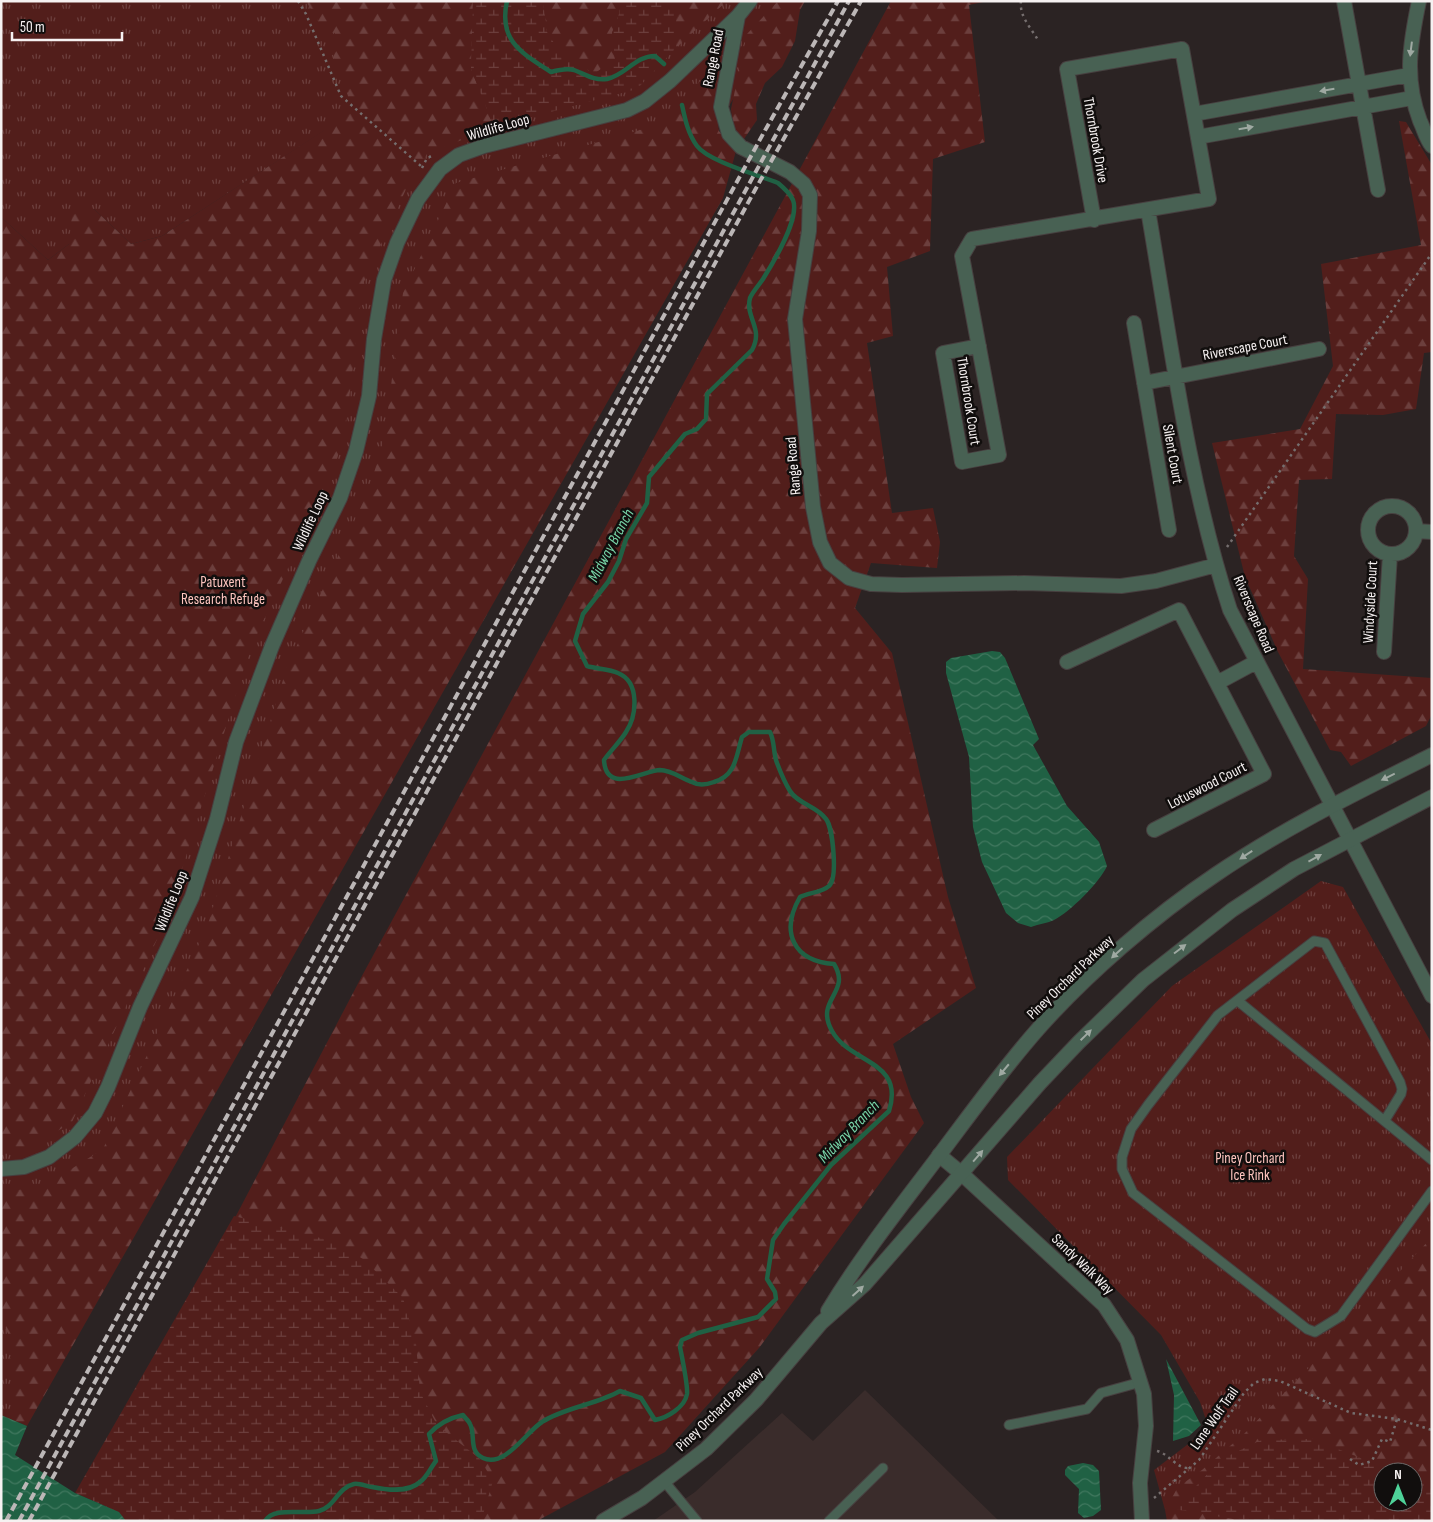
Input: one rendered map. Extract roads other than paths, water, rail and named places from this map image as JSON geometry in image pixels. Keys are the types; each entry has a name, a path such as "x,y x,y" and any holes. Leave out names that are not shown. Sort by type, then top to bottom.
{"street":[{"name":"Wildlife Loop","path":"1,1169 24,1167 49,1157 75,1137 95,1113 108,1087 140,1007 188,905 217,819 236,742 272,646 309,561 340,498 356,451 369,396 374,339 384,280 397,243 418,199 440,169 459,155 484,146 626,110 645,101 670,81 738,16 750,1"},
{"path":"1344,1 1378,190"},
{"path":"1419,1 1412,34 1409,75 1412,98 1432,146"},
{"name":"Range Road","path":"738,16 723,89 722,107 726,127 729,134 741,146 790,172 804,184 810,195 809,231 795,319 813,507 820,542 830,563 849,578 872,584 902,585 1024,583 1121,586 1156,581 1216,565"},
{"name":"Thornbrook Drive","path":"1182,49 1194,114 1209,199 1094,220 1067,70 1182,49"},
{"path":"1194,114 1409,75"},
{"path":"1198,137 1412,98"},
{"name":"Riverscape Road","path":"1148,210 1194,469 1216,565 1230,610 1432,996"},
{"name":"Thornbrook Court","path":"979,346 943,353 962,462 999,455 979,346 962,256 972,239 1094,220"},
{"name":"Silent Court","path":"1134,323 1169,530"},
{"name":"Riverscape Court","path":"1177,377 1320,350"},
{"path":"1144,383 1177,377"},
{"name":"Windyside Court","path":"1392,505 1401,507 1409,512 1414,520 1416,531 1409,547 1401,553 1390,554 1374,547 1369,539 1367,528 1374,512 1382,507 1392,505"},
{"path":"1416,531 1432,532"},
{"name":"Windyside Court","path":"1384,652 1390,554"},
{"name":"Lotuswood Court","path":"1068,662 1179,610 1264,774 1154,830"},
{"path":"1217,683 1256,662"},
{"name":"Piney Orchard Parkway","path":"821,1323 852,1270 995,1080 1039,1028 1085,981 1153,921 1214,876 1274,837 1331,805 1432,755"},
{"name":"Piney Orchard Parkway","path":"604,1521 642,1498 706,1449 756,1400 821,1323 865,1284 1066,1056 1142,980 1232,910 1294,869 1349,838 1432,797"},
{"name":"Sandy Walk Way","path":"939,1155 1104,1305 1127,1340 1144,1394 1146,1426 1140,1484 1141,1515"}],"lane":[{"path":"1385,1120 1401,1094 1400,1082 1325,943 1314,941 1218,1015 1148,1104 1131,1130 1122,1157 1122,1169 1133,1192 1307,1329 1315,1332 1341,1316 1432,1191"},
{"path":"1238,1001 1432,1160"},
{"path":"1009,1425 1087,1409 1101,1393 1141,1382"},
{"path":"829,1521 883,1468"},
{"path":"664,1481 697,1521"}],"water":[{"path":"992,651 1000,652 1005,658 1039,739 1033,745 1067,806 1099,842 1107,866 1091,888 1076,904 1054,920 1031,927 1018,923 1006,913 982,862 973,827 969,757 946,673 946,662 951,658"},
{"path":"1166,1359 1201,1425 1189,1436 1173,1441 1174,1395"},
{"path":"1,1415 27,1426 15,1455 75,1493 119,1512 126,1521 1,1521"},
{"path":"1083,1463 1093,1465 1099,1471 1101,1510 1093,1516 1084,1518 1078,1513 1079,1489 1065,1475 1065,1470 1068,1466"}],"waterway":[{"name":"Midway Branch","path":"507,1 505,15 509,36 522,52 551,72 571,69 594,78 607,79 620,74 636,62 648,57 655,56 664,64"},
{"name":"Midway Branch","path":"265,1521 269,1516 282,1512 312,1512 324,1509 344,1489 354,1484 391,1490 410,1488 425,1477 436,1461 429,1434 440,1424 458,1416 463,1415 472,1428 475,1451 483,1458 491,1460 507,1454 536,1427 550,1417 620,1391 641,1398 655,1420 675,1411 686,1399 687,1394 680,1347 682,1340 698,1333 758,1317 776,1299 775,1292 767,1279 773,1240 831,1165 889,1111 892,1094 889,1082 883,1072 840,1042 832,1031 827,1011 839,982 834,964 820,962 800,951 791,933 791,922 800,897 823,890 832,881 834,864 831,832 826,819 818,811 793,795 788,788 776,759 770,732 749,732 742,737 731,770 721,779 711,783 697,784 664,770 618,779 611,776 606,771 604,760 624,736 630,725 634,708 633,691 625,677 618,673 587,666 575,641 583,614 608,582 619,561 626,539 647,503 649,477 685,434 697,429 706,419 707,394 752,350 756,335 749,305 750,298 779,252 793,218 793,200 789,193 778,183 711,157 697,146 689,131 682,105"}],"railway":[{"path":"6,1521 763,134 838,1"},
{"path":"19,1521 849,1"},
{"path":"29,1521 755,190 861,1"}],"park label":[{"name":"Patuxent Research Refuge","path":"223,590"},
{"name":"Piney Orchard Ice Rink","path":"1250,1166"}]}
